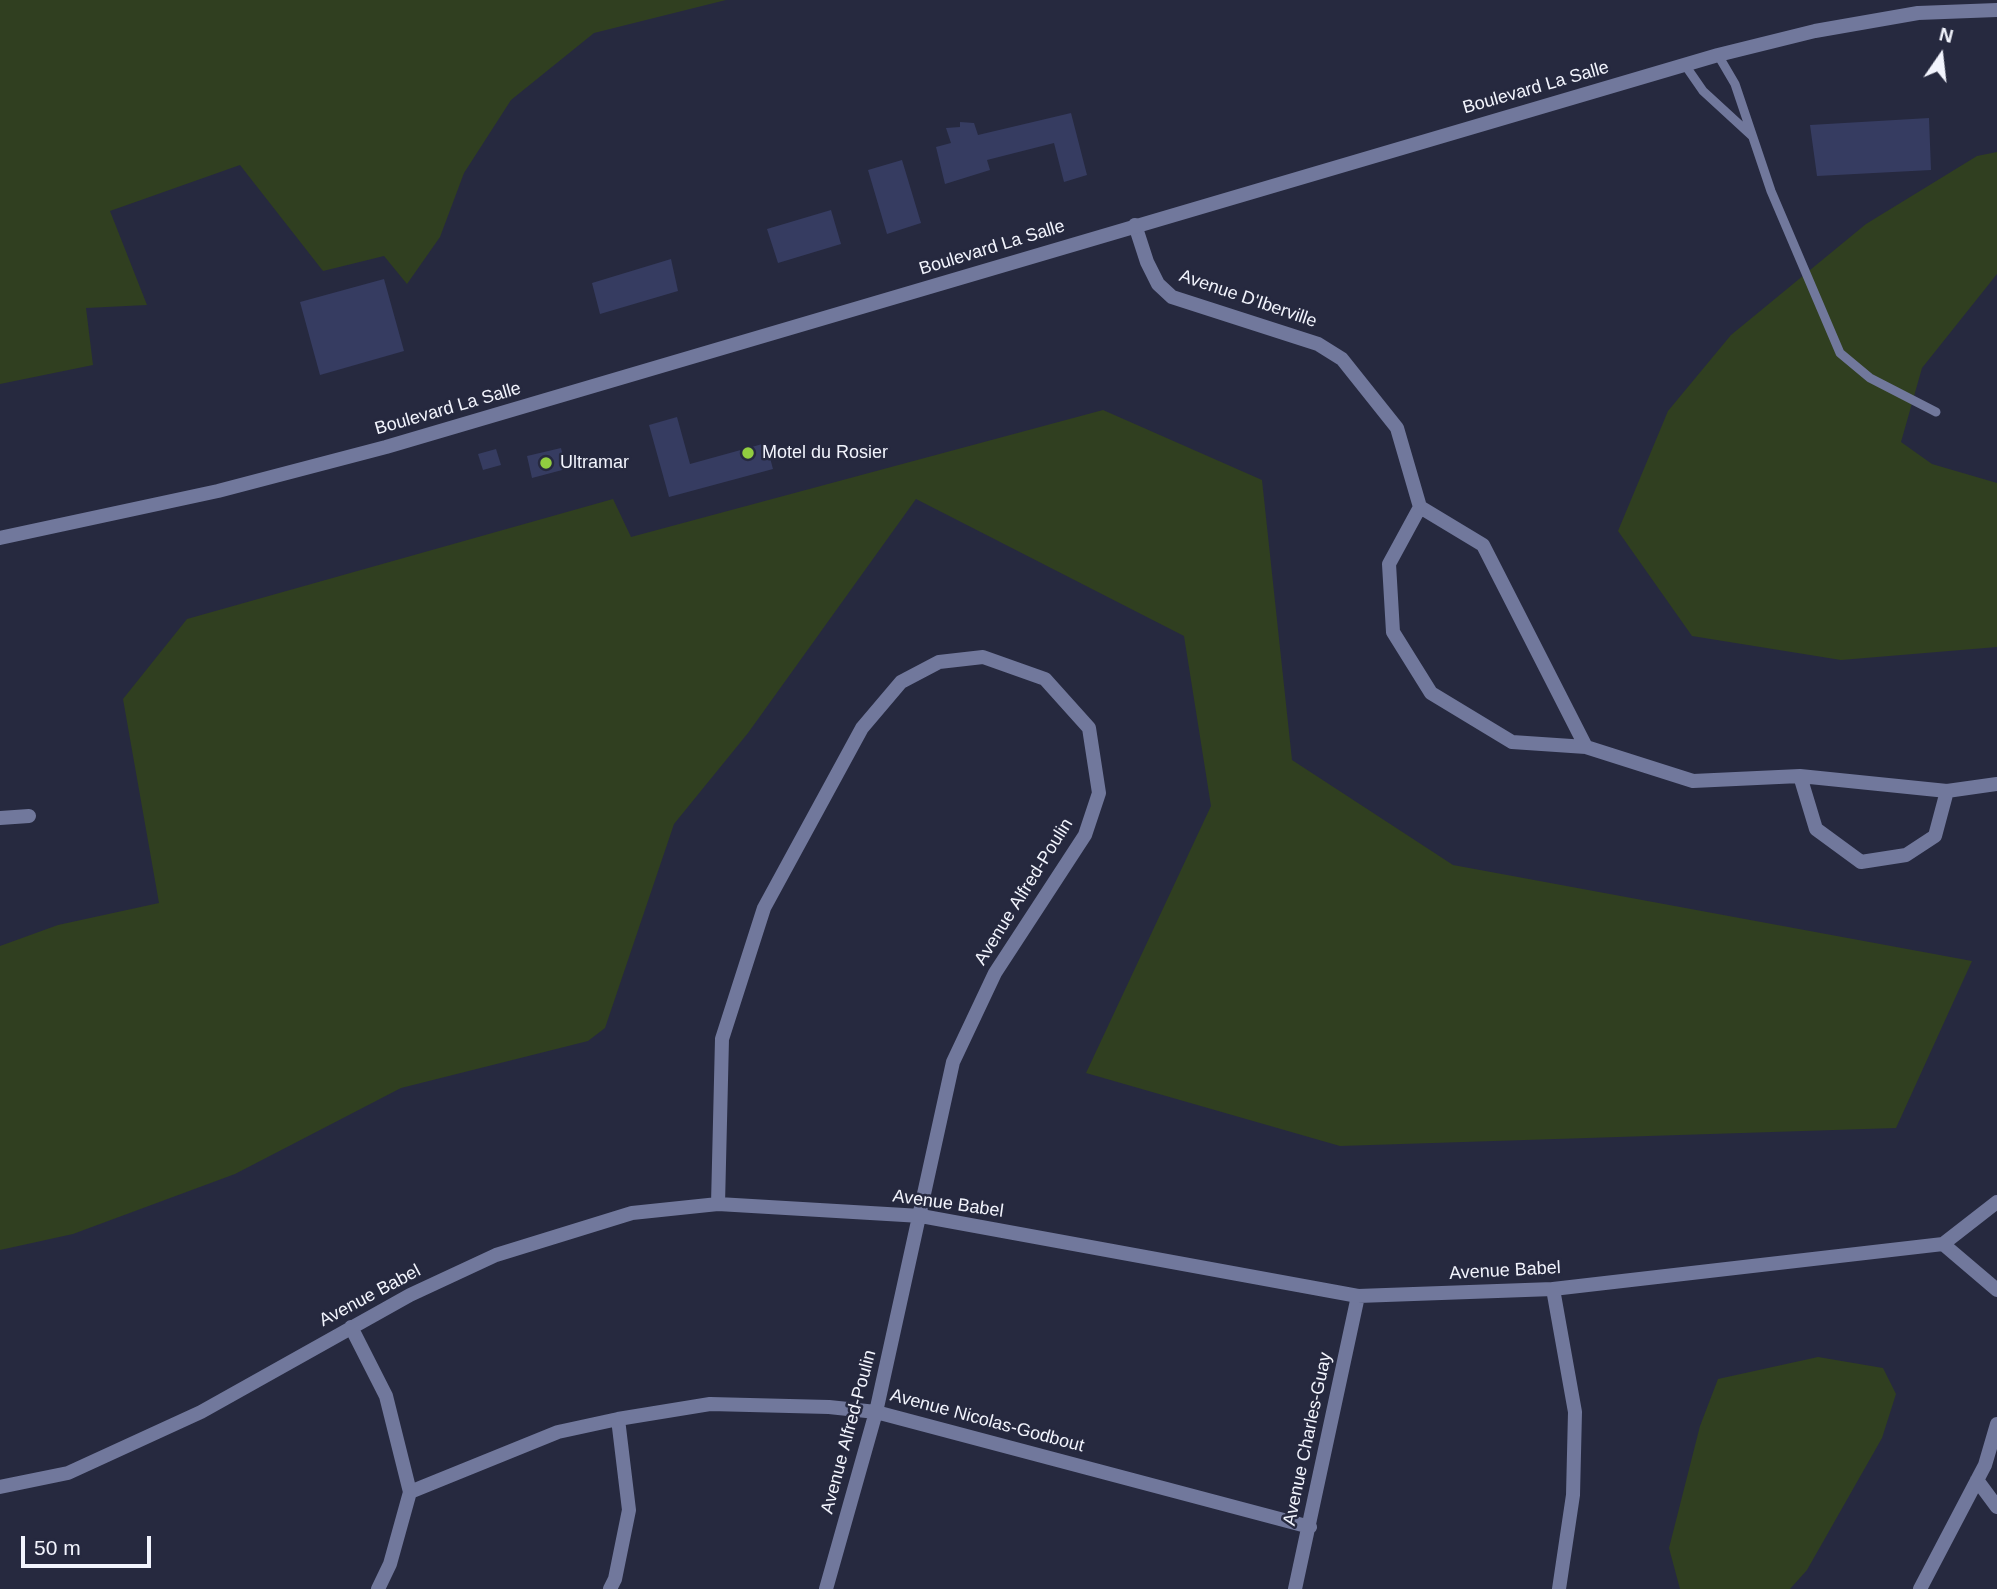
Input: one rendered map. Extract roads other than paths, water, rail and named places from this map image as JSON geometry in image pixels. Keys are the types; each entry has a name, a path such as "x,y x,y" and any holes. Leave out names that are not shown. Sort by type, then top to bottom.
{"street":[{"name":"Boulevard La Salle","path":"0,538 218,491 386,447 1718,55 1815,32 1918,13 1997,10"},
{"name":"Avenue D'Iberville","path":"1135,225 1147,262 1158,284 1172,297 1318,344 1342,359 1397,428 1420,507"},
{"path":"1586,747 1483,545 1420,507 1389,564 1393,632 1431,693 1512,742 1586,747 1693,781 1800,776 1947,790 1997,784"},
{"name":"Avenue Alfred-Poulin","path":"718,1204 722,1039 764,908 862,728 901,682 939,662 983,657 1045,679 1089,728 1099,793 1085,835 995,973 953,1062 876,1412 827,1589"},
{"path":"1800,776 1816,829 1861,862 1906,855 1935,836 1947,790"},
{"path":"0,818 29,816"},
{"path":"1997,1202 1943,1244 1997,1290"},
{"name":"Avenue Babel","path":"0,1487 68,1473 201,1412 410,1295 496,1255 632,1213 718,1204 921,1216 1358,1296 1553,1289 1943,1244"},
{"path":"1553,1289 1575,1412 1573,1495 1559,1589"},
{"name":"Avenue Charles-Guay","path":"1295,1589 1358,1296"},
{"path":"351,1327 386,1396 410,1492 390,1564 378,1589"},
{"name":"Avenue Nicolas-Godbout","path":"410,1492 558,1433 618,1419 710,1404 829,1407 876,1412 1310,1527"},
{"path":"610,1589 615,1579 629,1510 618,1419"},
{"path":"1920,1589 1977,1480 1991,1467 1997,1424"},
{"path":"1977,1480 1997,1507"}],"lane":[{"path":"1718,55 1735,84 1771,191 1840,353 1870,378 1936,412"},
{"path":"1685,65 1703,91 1753,138"}],"place":[{"name":"Motel du Rosier","path":"748,453"},
{"name":"Ultramar","path":"546,463"}]}
